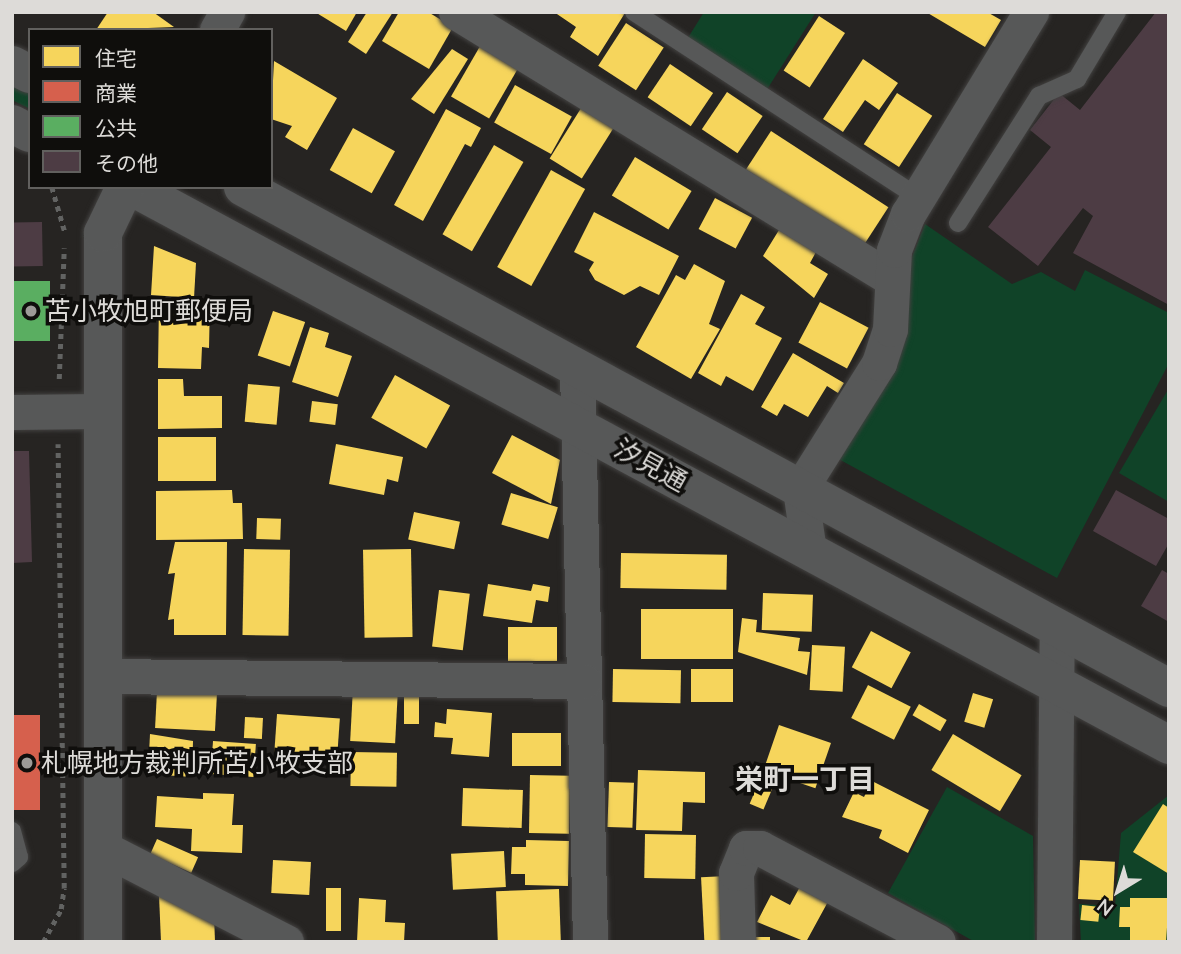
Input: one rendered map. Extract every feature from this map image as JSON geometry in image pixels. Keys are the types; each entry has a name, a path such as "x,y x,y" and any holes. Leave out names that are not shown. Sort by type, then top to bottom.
{"street":[{"path":"218,28 227,12"},
{"path":"456,12 890,278"},
{"path":"808,551 800,489 879,363 890,329 890,278 894,250 918,197 1031,12"},
{"path":"12,65 28,73"},
{"path":"12,124 28,132"},
{"path":"103,942 99,411 103,233 124,189"},
{"name":"汐見通","path":"136,189 1169,744"},
{"name":"汐見通","path":"247,189 1169,688"},
{"path":"577,369 590,942"},
{"path":"12,412 99,411"},
{"path":"1054,942 1057,626"},
{"path":"102,676 584,681"},
{"path":"103,848 286,942"},
{"path":"738,942 736,873 746,848 760,848 938,942"}],"lane":[{"path":"634,12 918,197"},
{"path":"958,223 1039,96 1077,79 1117,12"},
{"path":"12,831 19,857 12,863"}],"path":[{"path":"44,941 61,909 64,888 58,411 65,222 53,189"}],"green space":[{"path":"704,12 816,12 766,91 686,41"},
{"path":"12,85 28,93 28,108 12,100"},
{"path":"925,224 1012,284 1041,272 1075,291 1085,270 1169,313 1169,363 1057,578 833,456"},
{"path":"1169,388 1169,502 1119,473"},
{"path":"947,787 1033,836 1035,942 975,942 888,893"},
{"path":"1169,795 1169,942 1081,942 1079,904 1115,906 1121,833"}],"building: 住宅":[{"path":"108,12 153,12 174,27 148,28 97,28"},
{"path":"315,12 357,12 346,31"},
{"path":"367,12 393,12 366,54 348,42"},
{"path":"399,12 428,12 453,27 429,69 382,41"},
{"path":"554,12 625,13 598,56 570,37 576,27"},
{"path":"926,12 987,12 1001,20 985,47"},
{"path":"819,16 845,33 810,87 784,71"},
{"path":"626,23 664,48 636,90 598,66"},
{"path":"483,41 521,63 489,118 451,96"},
{"path":"452,49 468,59 434,114 411,99"},
{"path":"863,59 898,83 879,110 865,100 843,132 823,119"},
{"path":"274,61 337,98 307,150 285,137 292,126 273,120"},
{"path":"670,64 713,93 691,126 648,97"},
{"path":"515,85 572,117 551,154 494,123"},
{"path":"727,92 763,116 737,153 702,129"},
{"path":"897,93 932,116 899,167 864,144"},
{"path":"583,105 615,125 582,179 550,158"},
{"path":"446,109 481,128 471,147 465,144 423,221 394,205"},
{"path":"353,128 395,151 372,193 330,170"},
{"path":"771,131 888,207 863,246 746,170"},
{"path":"494,145 523,162 472,251 442,234"},
{"path":"635,157 692,191 668,230 612,196"},
{"path":"551,170 585,189 531,286 497,267"},
{"path":"715,198 752,218 736,249 699,229"},
{"path":"594,212 679,256 659,295 640,286 624,295 595,280 589,270 594,262 574,252"},
{"path":"779,230 816,252 810,263 828,274 814,298 763,256"},
{"path":"154,246 196,263 194,298 151,295"},
{"path":"694,264 725,281 709,324 720,329 691,379 636,347 676,275 685,280"},
{"path":"741,294 765,307 755,324 782,338 753,391 726,376 721,386 698,373"},
{"path":"159,301 210,302 209,348 202,347 201,369 158,368"},
{"path":"820,302 869,328 847,368 798,343"},
{"path":"273,311 305,322 290,367 258,355"},
{"path":"310,327 329,333 325,347 352,356 338,397 292,382"},
{"path":"793,353 844,383 838,393 827,386 808,417 784,404 777,416 761,407"},
{"path":"395,375 450,406 426,448 371,418"},
{"path":"158,379 183,379 184,396 222,396 222,428 158,429"},
{"path":"248,384 280,387 277,425 245,422"},
{"path":"312,401 338,404 335,425 309,422"},
{"path":"512,435 560,460 551,504 492,473"},
{"path":"158,437 216,437 216,481 158,481"},
{"path":"336,444 403,457 398,482 387,479 384,495 329,484"},
{"path":"232,490 233,503 242,503 243,539 156,540 156,491"},
{"path":"511,493 558,507 548,539 501,525"},
{"path":"414,512 460,522 454,549 408,539"},
{"path":"257,518 281,519 280,540 256,539"},
{"path":"175,542 227,542 226,635 174,635 174,619 168,620 175,573 168,574"},
{"path":"244,549 290,550 288,636 242,635"},
{"path":"411,549 413,637 365,638 363,550"},
{"path":"621,553 727,555 726,590 620,588"},
{"path":"488,584 531,591 533,584 550,587 548,602 536,600 532,623 483,616"},
{"path":"439,590 470,594 463,650 432,647"},
{"path":"763,593 813,595 812,632 762,630"},
{"path":"641,609 733,609 733,659 641,659"},
{"path":"742,618 757,620 756,632 800,638 798,651 810,652 807,675 738,652"},
{"path":"508,627 557,627 557,661 508,661"},
{"path":"871,631 911,652 891,688 852,667"},
{"path":"812,645 845,647 843,692 810,690"},
{"path":"613,669 681,670 680,703 612,702"},
{"path":"691,669 733,669 733,702 691,702"},
{"path":"868,685 911,707 894,740 851,718"},
{"path":"353,687 398,689 395,743 350,741"},
{"path":"157,691 217,694 215,731 155,728"},
{"path":"973,693 993,699 984,728 964,722"},
{"path":"404,694 419,694 419,724 404,724"},
{"path":"919,704 947,720 940,731 912,715"},
{"path":"447,709 492,713 489,757 451,754 453,738 434,737 435,722 446,724"},
{"path":"277,714 340,718 337,757 274,753"},
{"path":"245,717 263,718 262,739 244,738"},
{"path":"779,725 831,743 815,788 763,770"},
{"path":"512,733 561,733 561,766 512,766"},
{"path":"150,734 193,741 192,777 148,774"},
{"path":"953,734 1022,775 1000,811 931,770"},
{"path":"213,741 256,744 254,777 211,774"},
{"path":"351,752 397,753 396,787 350,786"},
{"path":"638,770 705,772 705,803 683,802 682,831 636,830"},
{"path":"530,775 570,776 569,834 529,833"},
{"path":"761,777 775,783 763,810 750,804"},
{"path":"872,781 929,810 908,853 879,838 882,830 842,817 854,792 864,797"},
{"path":"609,782 634,783 632,828 607,827"},
{"path":"463,788 523,790 522,828 462,826"},
{"path":"203,793 234,794 232,825 243,825 242,853 191,851 192,829 155,827 157,796 203,799"},
{"path":"1163,804 1169,808 1169,874 1133,852"},
{"path":"645,834 696,835 695,879 644,878"},
{"path":"157,839 198,857 191,873 150,855"},
{"path":"526,840 569,841 568,886 525,885 525,874 511,874 512,847 526,847"},
{"path":"504,851 506,887 453,890 451,854"},
{"path":"273,860 311,862 309,895 271,893"},
{"path":"1080,860 1115,862 1113,901 1078,899"},
{"path":"727,876 730,941 704,942 701,877"},
{"path":"802,883 830,898 806,942 757,922 771,895 790,905"},
{"path":"326,888 341,888 341,931 326,931"},
{"path":"559,889 561,942 498,942 496,891"},
{"path":"159,895 214,914 215,942 161,942"},
{"path":"359,898 386,900 385,922 405,923 404,942 357,942"},
{"path":"1130,898 1169,898 1166,942 1130,942 1130,927 1119,927 1120,907 1130,907"},
{"path":"1082,905 1100,907 1098,922 1080,920"},
{"path":"747,937 770,937 770,942 747,942"}],"building: 商業":[{"name":"札幌地方裁判所苫小牧支部","path":"12,715 40,715 40,810 12,810"}],"building: 公共":[{"name":"苫小牧旭町郵便局","path":"12,281 50,281 50,341 12,341"}],"building: その他":[{"path":"1156,12 1169,12 1169,305 1073,253 1093,216 1083,208 1038,266 988,227 1051,147 1030,130 1059,93 1080,110"},
{"path":"42,222 43,266 13,267 12,223"},
{"path":"12,451 29,451 32,562 12,563"},
{"path":"1116,490 1169,519 1169,543 1156,566 1093,531"},
{"path":"1162,570 1169,574 1169,622 1141,606"}],"place":[{"name":"苫小牧旭町郵便局","path":"31,311"},
{"name":"札幌地方裁判所苫小牧支部","path":"27,763"}],"district":[{"name":"栄町一丁目","path":"805,779"}]}
